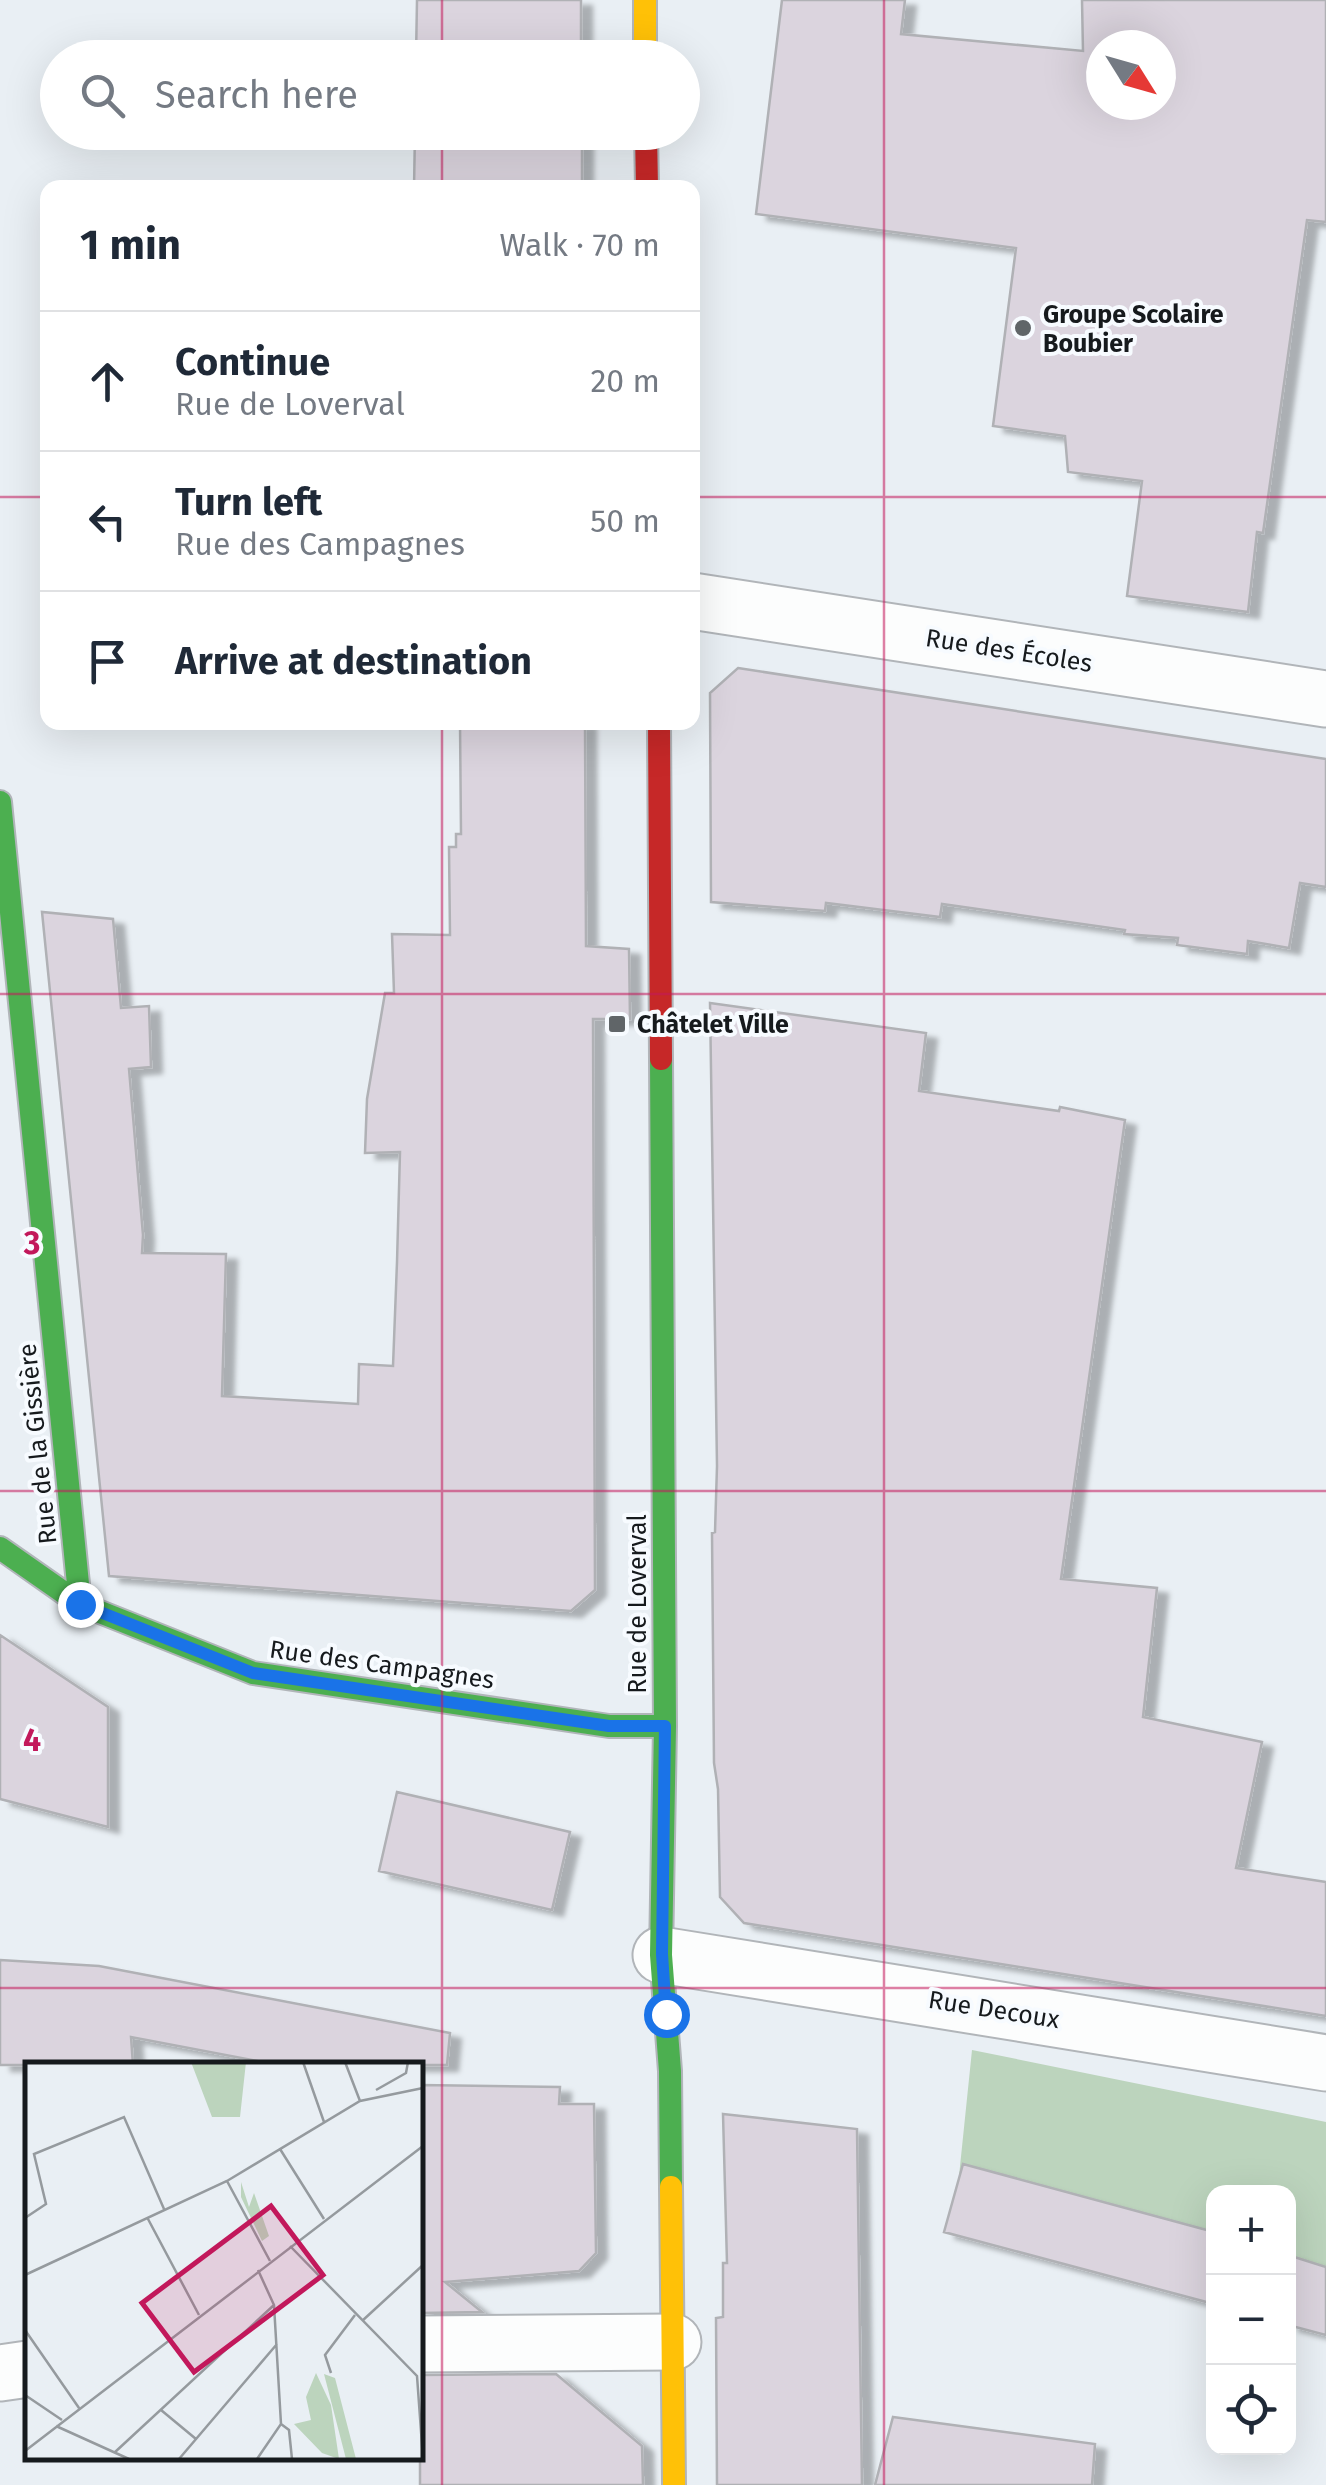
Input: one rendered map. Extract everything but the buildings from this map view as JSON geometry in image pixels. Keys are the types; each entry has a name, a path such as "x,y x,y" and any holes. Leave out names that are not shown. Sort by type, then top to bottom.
{"street":[{"path":"644,0 645,40"},
{"path":"646,150 647,180"},
{"name":"Rue des Écoles","path":"700,602 1326,699"},
{"name":"Rue de Loverval","path":"659,730 665,1726 662,1954 670,2071 674,2485"},
{"name":"Rue de la Gissière","path":"0,802 80,1604"},
{"name":"Rue des Campagnes","path":"0,1548 80,1604 253,1673 609,1726 665,1726"},
{"name":"Rue Decoux","path":"662,1954 1326,2063"},
{"path":"422,2344 673,2342"},
{"path":"0,2374 25,2370"}],"green space":[{"path":"972,2050 1326,2122 1326,2278 1296,2270 1296,2185 1206,2185 1206,2246 959,2176"}],"traffic: fast":[{"path":"0,802 80,1604"},
{"path":"661,1059 665,1726 661,1955 670,2071 671,2187"},
{"path":"0,1548 80,1604 253,1673 609,1726 665,1726"}],"traffic: slow":[{"path":"645,0 645,40"},
{"path":"671,2187 674,2485"}],"traffic: jam":[{"path":"646,150 647,180"},
{"path":"659,730 661,1059"}],"place":[{"name":"Groupe Scolaire Boubier","path":"1023,328"},
{"name":"Châtelet Ville","path":"617,1024"}],"route":[{"path":"80,1604 253,1673 609,1726 665,1726 662,1954 666,2014"}]}
